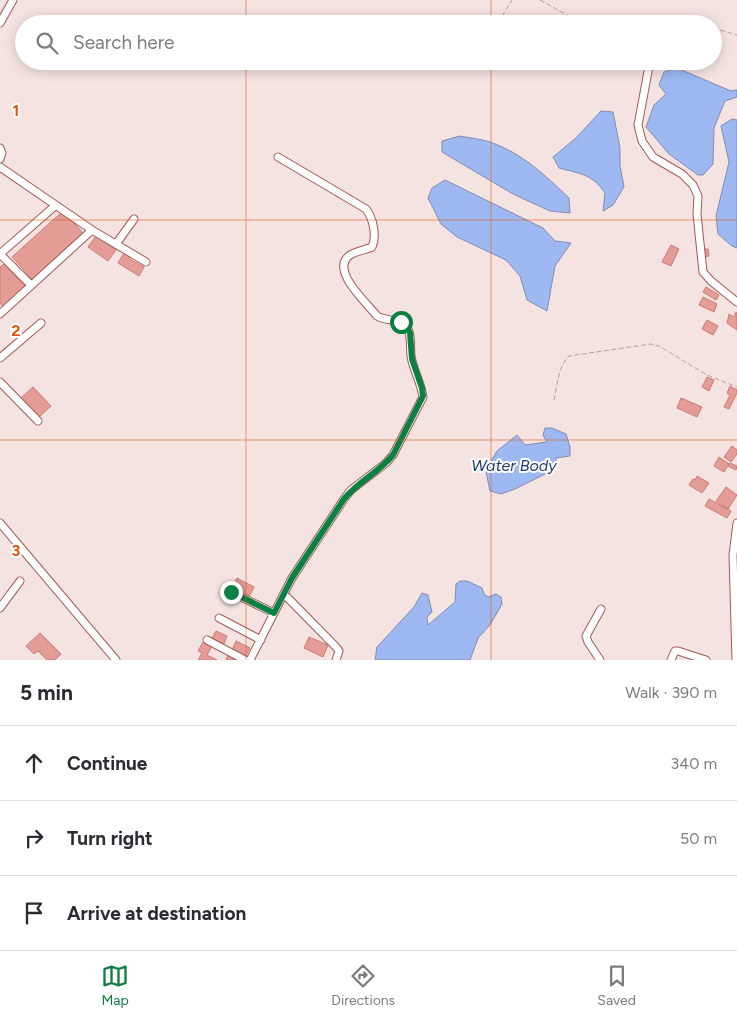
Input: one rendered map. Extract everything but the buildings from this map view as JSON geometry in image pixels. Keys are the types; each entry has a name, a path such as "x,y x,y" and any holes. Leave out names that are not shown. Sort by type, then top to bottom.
{"street":[{"path":"0,23 13,0"},
{"path":"648,70 638,125 642,141 653,156 682,174 693,185 698,196 697,214 702,272 737,302"},
{"path":"0,148 2,153 0,159"},
{"path":"250,660 292,578 351,490 386,463 393,455 423,396 412,359 410,333 406,326 401,322 377,316 346,279 343,271 346,260 351,255 372,247 374,243 371,215 366,209 278,157"},
{"path":"0,167 92,230 146,262"},
{"path":"31,285 0,254 56,205"},
{"path":"116,244 134,218"},
{"path":"1,312 92,230"},
{"path":"0,358 41,323"},
{"path":"0,382 38,421"},
{"path":"0,523 116,660"},
{"path":"736,660 735,556 737,523"},
{"path":"0,608 20,581"},
{"path":"231,592 274,613"},
{"path":"284,594 336,646 339,651 336,660"},
{"path":"600,660 586,636 601,609"},
{"path":"219,618 261,640"},
{"path":"206,640 245,660"},
{"path":"671,660 675,651 706,660"}],"path":[{"path":"503,15 512,0"},
{"path":"540,0 567,15"},
{"path":"722,31 737,35"},
{"path":"554,400 562,366 568,356 651,344 659,346 707,375 737,387"}],"water":[{"path":"682,70 731,91 737,90 737,97 725,101 714,128 713,164 703,175 698,175 669,154 646,127 654,105 666,94 659,85 664,72"},
{"path":"601,111 613,112 620,148 620,166 624,187 613,205 603,211 605,193 600,187 591,178 559,168 553,157 576,138"},
{"path":"732,119 737,120 737,248 718,234 716,216 729,162 721,126"},
{"path":"460,136 490,142 523,158 569,198 570,213 550,211 513,194 442,152 442,141"},
{"path":"445,180 543,228 555,241 571,243 555,266 547,311 527,300 520,276 506,260 457,237 441,224 428,198 432,188"},
{"name":"Water Body","path":"545,428 552,428 566,434 570,447 570,456 556,458 555,469 515,489 501,494 490,491 486,472 497,451 517,435 525,445 547,442 543,435"},
{"path":"460,581 467,581 482,588 484,594 488,597 496,594 501,597 502,604 490,625 478,638 470,660 375,660 377,647 414,607 422,593 428,595 432,612 427,617 428,625 455,602 456,584"}],"route":[{"path":"231,592 274,613 292,578 344,499 351,490 386,463 393,455 423,396 412,359 409,340 410,333 401,322"}]}
